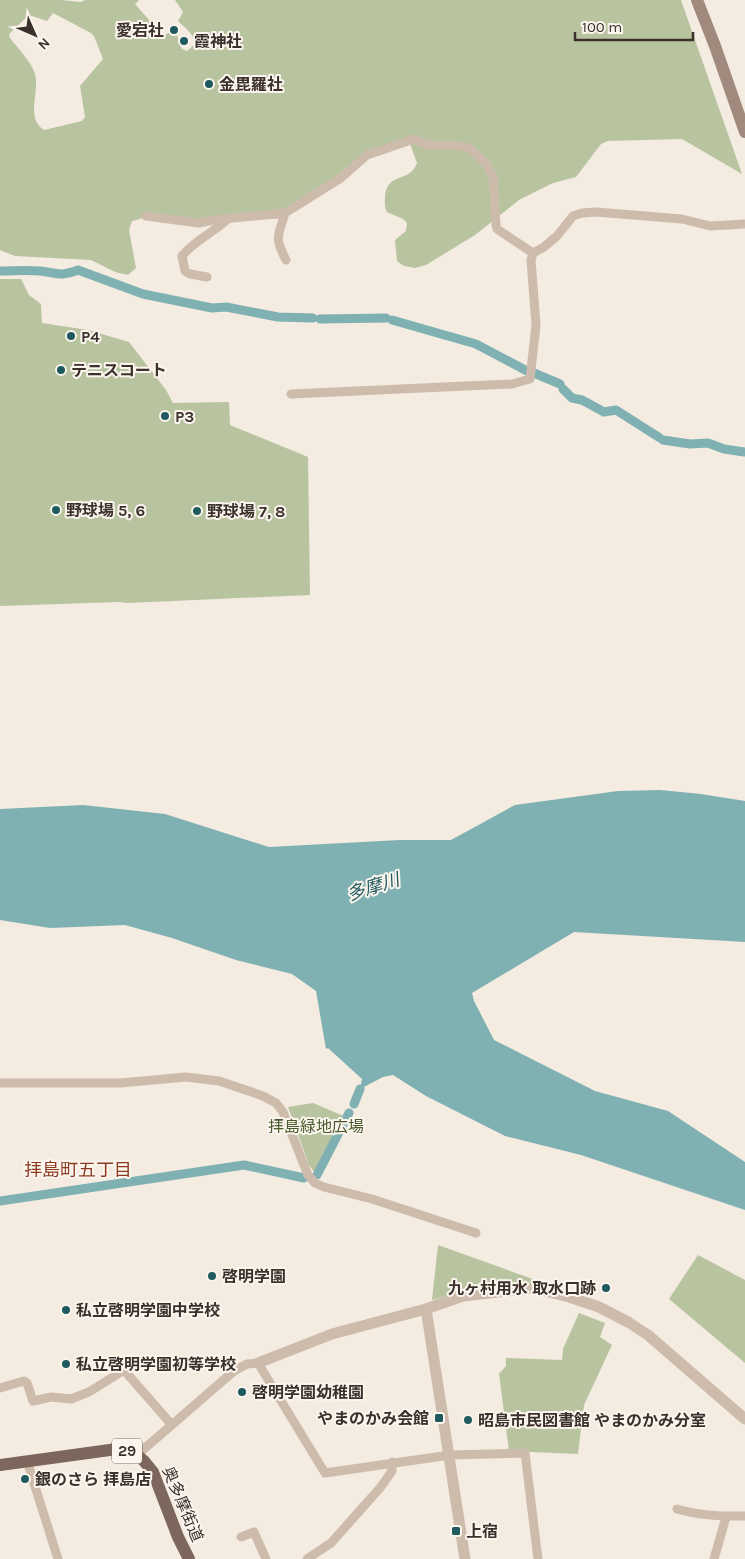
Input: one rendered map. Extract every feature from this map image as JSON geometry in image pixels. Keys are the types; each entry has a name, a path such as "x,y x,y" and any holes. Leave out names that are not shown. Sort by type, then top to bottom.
{"main road":[{"path":"697,0 716,46 745,132"},
{"name":"29","path":"0,1465 117,1449 137,1455"},
{"name":"奥多摩街道","path":"137,1455 153,1472 178,1537 189,1559"}],"street":[{"path":"146,216 199,223 285,213 341,178 367,154 390,148 411,139 427,145 469,148 492,174 497,229 533,253"},
{"path":"291,394 512,384 530,379 536,325 531,260 533,253 557,236 572,216 582,212 596,212 682,219 710,226 745,224"},
{"path":"285,213 277,238 286,260"},
{"path":"206,277 190,274 185,271 182,256 187,250 228,219"},
{"path":"0,1083 120,1082 186,1077 220,1081 263,1096 276,1103 283,1112 308,1175 315,1183 372,1199 476,1233"},
{"path":"137,1455 234,1371 247,1364 258,1363 332,1334 426,1309 463,1296 533,1288 599,1307 628,1322 648,1335 745,1419"},
{"path":"426,1309 465,1559"},
{"path":"258,1363 325,1473 450,1455 525,1453 538,1559"},
{"path":"0,1388 24,1381 27,1383 34,1401 52,1397 71,1399 89,1392 124,1370 171,1424"},
{"path":"27,1461 58,1559"},
{"path":"307,1559 331,1543 380,1488 392,1471 392,1462"},
{"path":"677,1509 704,1515 745,1516"},
{"path":"714,1559 726,1517"},
{"path":"241,1537 254,1532 266,1559"}],"green space":[{"path":"0,0 61,0 81,2 85,0 139,0 135,4 163,36 174,30 182,49 187,51 194,45 194,41 189,32 178,21 183,12 175,0 681,0 742,174 682,139 608,141 601,144 576,177 553,183 519,200 475,235 426,265 415,268 404,266 397,261 395,240 406,231 407,223 403,219 387,212 385,208 385,196 390,183 409,174 417,163 409,141 391,145 288,210 199,221 143,218 132,221 129,230 136,268 128,275 115,272 91,260 15,256 0,250","holes":["53,13 91,33 103,59 80,86 85,117 82,121 44,130 35,119 35,74 31,65 9,34 29,15 47,21"]},
{"path":"0,279 21,279 29,295 41,304 42,323 88,330 129,342 166,390 173,403 229,402 230,425 308,457 310,595 128,603 0,606"},
{"name":"拝島緑地広場","path":"313,1103 346,1117 315,1173 309,1165 288,1107"},
{"path":"438,1245 541,1282 482,1286 432,1300"},
{"path":"698,1255 745,1280 745,1363 669,1299"},
{"path":"579,1313 605,1323 600,1337 612,1345 584,1405 578,1454 509,1451 499,1374 506,1366 506,1358 562,1360 563,1349"}],"water":[{"name":"多摩川","path":"660,790 745,801 745,942 574,932 472,993 474,1001 494,1040 595,1091 668,1111 745,1162 745,1210 581,1155 505,1136 426,1096 393,1075 383,1077 360,1089 362,1079 328,1048 326,1049 316,991 292,974 236,960 172,938 125,925 50,928 0,920 0,809 83,805 165,814 269,847 400,840 451,840 515,805 618,791"}],"waterway":[{"path":"0,271 35,271 62,274 78,270 143,294 212,308 226,307 278,317 313,318"},
{"path":"320,319 386,318"},
{"path":"392,320 476,344 527,371"},
{"path":"534,373 560,384"},
{"path":"563,389 572,398 582,400 604,412 616,410 660,438"},
{"path":"663,440 690,444 708,443 724,449 744,452"},
{"path":"354,1104 360,1089"},
{"path":"317,1175 349,1113"},
{"path":"0,1201 244,1165 304,1178"}],"place":[{"name":"愛宕社","path":"174,30"},
{"name":"霞神社","path":"184,41"},
{"name":"金毘羅社","path":"209,84"},
{"name":"P4","path":"71,336"},
{"name":"テニスコート","path":"61,370"},
{"name":"P3","path":"165,416"},
{"name":"野球場 5, 6","path":"56,510"},
{"name":"野球場 7, 8","path":"197,511"},
{"name":"啓明学園","path":"212,1276"},
{"name":"九ヶ村用水 取水口跡","path":"606,1288"},
{"name":"私立啓明学園中学校","path":"66,1310"},
{"name":"私立啓明学園初等学校","path":"66,1364"},
{"name":"啓明学園幼稚園","path":"242,1392"},
{"name":"やまのかみ会館","path":"439,1418"},
{"name":"昭島市民図書館 やまのかみ分室","path":"468,1420"},
{"name":"銀のさら 拝島店","path":"25,1479"},
{"name":"上宿","path":"456,1531"}],"district":[{"name":"拝島町五丁目","path":"78,1170"}]}
